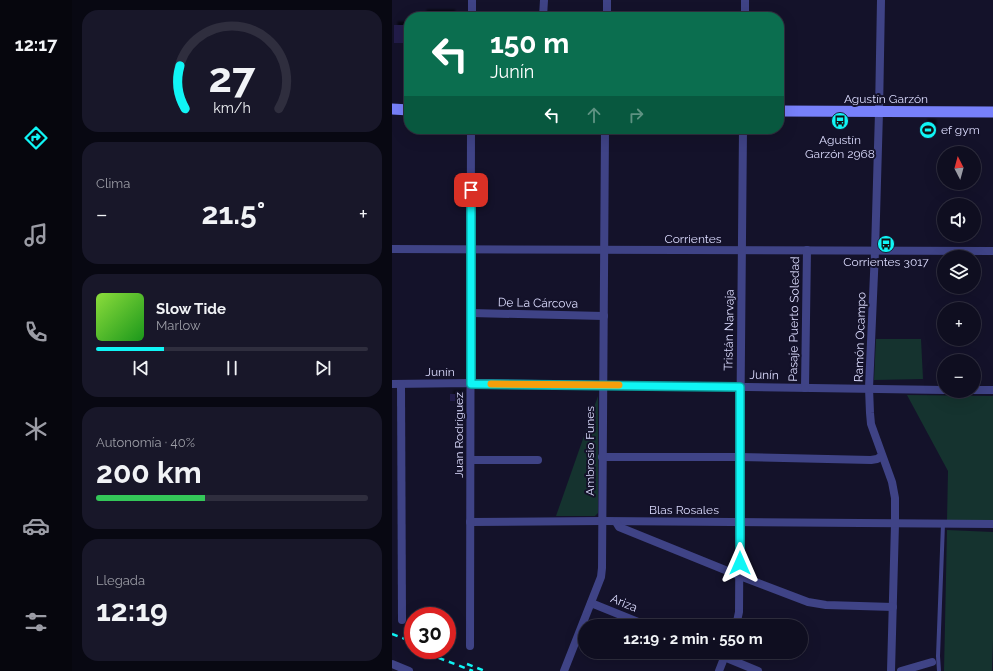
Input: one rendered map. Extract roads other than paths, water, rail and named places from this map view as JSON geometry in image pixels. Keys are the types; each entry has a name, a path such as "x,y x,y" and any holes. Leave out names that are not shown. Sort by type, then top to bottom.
{"main road":[{"path":"392,110 404,110"},
{"name":"Agustín Garzón","path":"784,111 993,112"}],"street":[{"path":"472,0 472,12"},
{"path":"543,12 544,0"},
{"path":"607,0 607,12"},
{"path":"745,0 745,12"},
{"name":"Ramón Ocampo","path":"881,0 875,251 869,388 870,420 894,491 896,524 891,671"},
{"name":"Juan Rodríguez","path":"470,646 470,250 472,134"},
{"name":"Ambrosio Funes","path":"564,671 601,577 602,568 605,134"},
{"name":"Tristán Narvaja","path":"738,619 740,576 740,387 744,134"},
{"name":"Corrientes","path":"392,249 993,251"},
{"name":"Pasaje Puerto Soledad","path":"805,388 807,250"},
{"name":"De La Cárcova","path":"471,313 604,316"},
{"name":"Junín","path":"392,384 603,385 937,390"},
{"path":"402,384 402,620"},
{"path":"981,390 993,390"},
{"path":"602,457 740,457 870,460 882,456"},
{"path":"470,460 538,460"},
{"name":"Blas Rosales","path":"470,522 602,521 993,524"},
{"path":"616,522 619,527 808,602 816,604 893,607"},
{"name":"Ariza","path":"591,603 631,619"},
{"path":"719,671 723,659"},
{"path":"735,659 758,671"},
{"path":"901,671 932,662"},
{"path":"392,664 409,671"}],"lane":[{"path":"939,671 938,656 943,524"}],"railway":[{"path":"392,634 404,639"},
{"path":"442,659 473,671"},
{"path":"467,664 485,671"}],"place":[{"name":"Agustín Garzón 2968","path":"840,121"},
{"name":"ef gym","path":"928,130"},
{"name":"Corrientes 3017","path":"886,244"}]}
